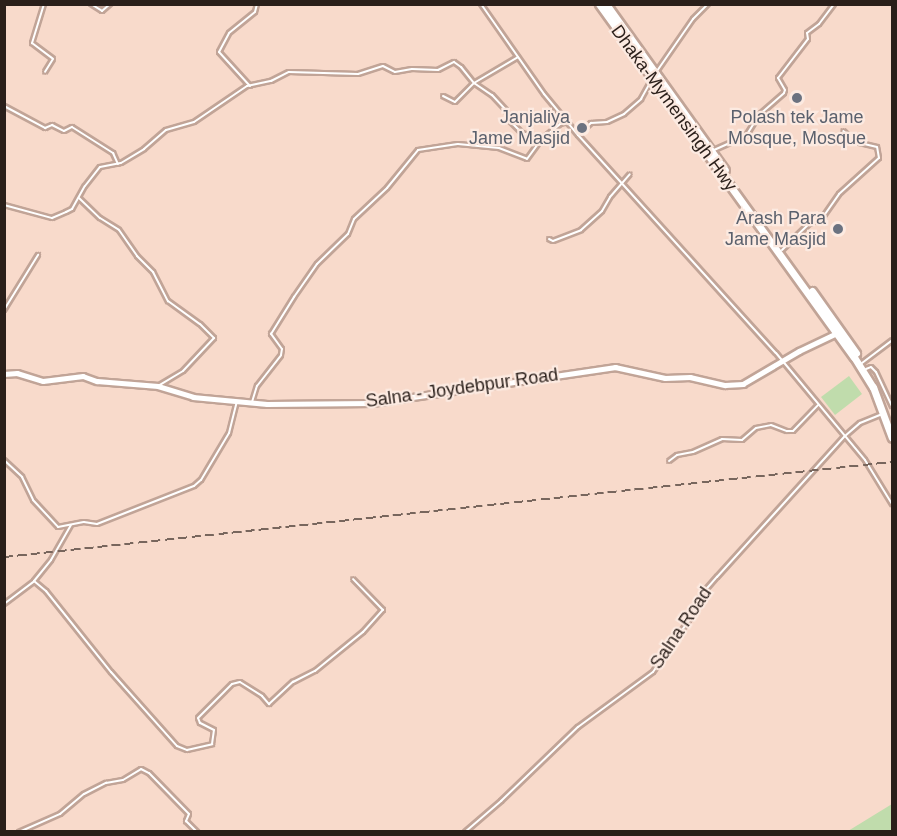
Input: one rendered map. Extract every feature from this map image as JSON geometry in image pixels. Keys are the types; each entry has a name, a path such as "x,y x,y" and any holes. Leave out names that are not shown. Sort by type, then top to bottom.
{"highway":[{"name":"Dhaka-Mymensingh Hwy","path":"598,4 712,152 864,366 890,423"},
{"name":"Dhaka-Mymensingh Hwy","path":"606,4 654,76 837,333 873,387 890,423"},
{"path":"890,423 892,438"}],"main road":[{"name":"Salna - Joydebpur Road","path":"4,374 17,373 43,381 82,376 97,381 158,386 193,397 251,403 303,404 392,401 615,367 665,378 690,377 736,385 753,380 782,361 837,333"}],"street":[{"path":"44,4 32,45 53,59 45,72"},
{"path":"91,4 102,11 110,4"},
{"path":"250,86 219,52 229,33 255,12 257,4"},
{"path":"481,4 518,57 578,135 782,361 865,460 892,504"},
{"path":"578,135 591,123 607,122 624,114 641,99 693,19 708,4"},
{"path":"712,152 746,136 759,115 784,93 785,90 778,78 808,39 807,33 819,24 834,4"},
{"path":"443,96 455,102 474,83 518,57"},
{"path":"4,205 52,218 72,209 95,172 100,168 118,164 144,149 166,130 194,122 250,86 272,81 289,72 358,74 383,66 395,72 412,69 438,70 454,62 474,83 492,95 506,110 509,120 522,133 541,140"},
{"path":"4,106 45,128 52,125 64,131 72,127 113,153 118,164"},
{"path":"251,403 257,386 281,355 282,349 271,334 294,297 317,264 348,234 354,219 387,188 418,150 459,144 499,148 527,159 541,140 560,124 568,122"},
{"path":"782,250 809,224 824,217 838,199 839,194 879,158 877,147 855,142 843,131"},
{"path":"549,239 553,241 581,230 602,211 630,174"},
{"path":"79,198 100,218 119,230 137,256 153,272 168,301 200,324 214,338 183,371 158,386"},
{"path":"4,310 38,255"},
{"path":"864,366 892,340"},
{"path":"864,366 873,368 892,407"},
{"path":"4,460 22,477 33,500 58,527 84,522 97,524 194,486 201,480 229,433 237,401"},
{"path":"669,461 677,455 693,452 722,439 742,440 756,428 771,425 793,431 818,405"},
{"name":"Salna Road","path":"465,831 501,801 578,727 653,672 689,620 702,594 845,436 860,423 884,414"},
{"path":"4,604 34,580 51,560 71,525"},
{"path":"34,580 79,629 116,678 177,747 187,750 212,744 214,730 200,723 198,718 232,684 240,682 269,704 293,682 315,671 338,653 369,625 383,610 353,579"},
{"path":"20,831 60,814 84,794 106,783 123,780 141,769 149,773 189,814 186,821 197,831"}],"green space":[{"path":"849,376 862,394 835,415 821,397"},
{"path":"892,804 892,831 848,831"}],"railway":[{"path":"4,557 892,462"}],"place":[{"name":"Polash tek Jame Mosque, Mosque","path":"797,98"},
{"name":"Janjaliya Jame Masjid","path":"582,128"},
{"name":"Arash Para Jame Masjid","path":"838,229"}]}
